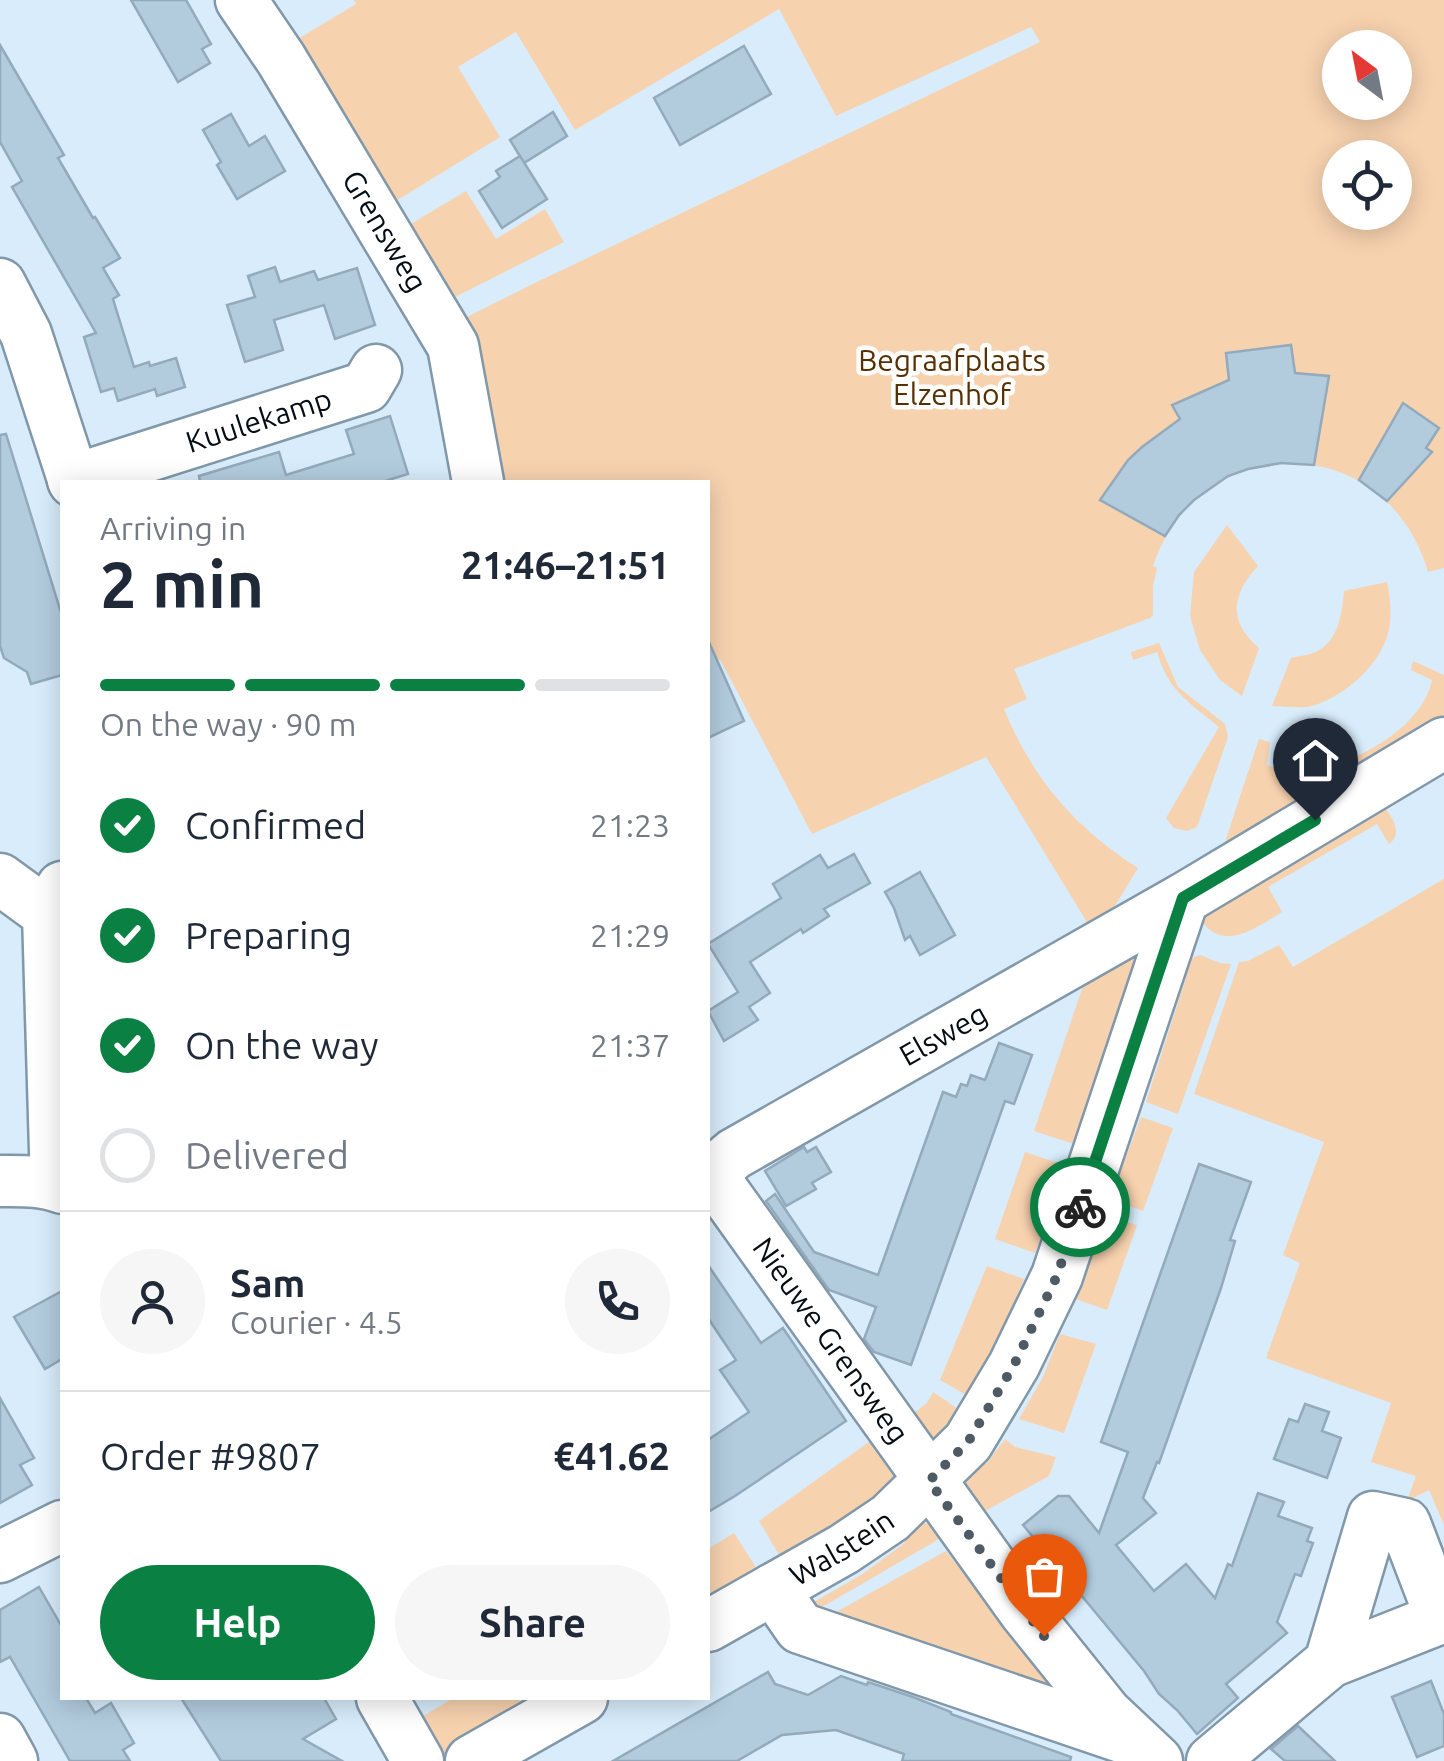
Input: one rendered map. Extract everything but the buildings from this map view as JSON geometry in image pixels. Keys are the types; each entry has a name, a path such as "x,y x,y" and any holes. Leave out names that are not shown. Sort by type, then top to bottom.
{"street":[{"name":"Grensweg","path":"242,0 452,346 478,480"},
{"name":"Kuulekamp","path":"0,284 26,334 74,480"},
{"name":"Kuulekamp","path":"77,480 366,387 376,370"},
{"path":"1183,898 1444,743"},
{"path":"0,878 56,901 59,1186 0,1181"},
{"name":"Elsweg","path":"715,1164 1183,898"},
{"name":"Walstein","path":"710,1625 844,1549 890,1518 968,1442 1014,1365 1057,1276 1183,898"},
{"name":"Nieuwe Grensweg","path":"715,1164 929,1481 1024,1611 1106,1712 1147,1751"},
{"path":"0,1557 60,1527"},
{"name":"Nieuwe Grensweg","path":"773,1589 800,1628 1147,1751"},
{"path":"1212,1761 1330,1662"},
{"path":"383,1700 418,1761"},
{"path":"471,1761 578,1700"},
{"path":"0,1739 12,1761"}],"green space":[{"name":"Begraafplaats Elzenhof","path":"354,0 1444,0 1444,568 1428,572 1406,525 1374,491 1335,471 1293,463 1250,469 1210,488 1177,520 1153,566 1157,568 1150,618 1014,669 1027,699 1004,709 1028,758 1075,818 1138,868 1096,937 986,757 812,834 720,659 710,663 710,480 485,480 459,337 467,317 1040,42 1031,27 836,116 779,9 575,130 516,32 458,67 500,137 391,204 293,42 356,4"},
{"path":"466,191 496,239 545,209 564,242 455,297 440,297 409,225"},
{"path":"1227,525 1258,566 1238,597 1242,628 1259,648 1242,696 1220,680 1200,650 1190,616 1194,572"},
{"path":"1387,582 1389,630 1370,667 1349,687 1324,701 1307,707 1272,706 1291,658 1316,652 1330,641 1340,617 1344,591"},
{"path":"1159,643 1178,687 1225,724 1228,737 1197,827 1187,831 1174,828 1166,818 1219,727 1174,686 1157,652 1133,660 1131,652"},
{"path":"1413,661 1444,675 1444,733 1221,854 1259,739 1270,742 1267,765 1290,770 1332,765 1376,746 1413,716 1425,699 1432,680 1411,670"},
{"path":"1380,802 1394,823 1394,839 1389,844 1377,824 1268,887 1282,912 1249,931 1227,936 1216,934 1198,915"},
{"path":"1444,879 1444,1525 1429,1490 1407,1501 1416,1476 1371,1462 1391,1403 1266,1358 1300,1263 1283,1255 1324,1142 1194,1094 1239,962 1279,945 1293,967"},
{"path":"1142,944 1077,1145 1034,1131 1086,977"},
{"path":"1200,955 1231,964 1178,1114 1146,1102 1186,978 1174,973 1181,962"},
{"path":"1141,1117 1173,1128 1143,1211 1110,1199"},
{"path":"1025,1152 1067,1166 1035,1253 995,1239"},
{"path":"1107,1217 1137,1225 1107,1310 1076,1299"},
{"path":"987,1266 1024,1279 995,1349 966,1395 940,1380"},
{"path":"1060,1334 1096,1344 1064,1433 1019,1419 1043,1377"},
{"path":"933,1392 961,1411 933,1450 900,1424 927,1403"},
{"path":"883,1432 904,1483 781,1558 759,1521"},
{"path":"1005,1439 1015,1447 1056,1457 1049,1476 972,1518 958,1485 977,1458 986,1464"},
{"path":"911,1524 937,1526 946,1535 805,1617 800,1610 861,1575 905,1543 899,1531"},
{"path":"734,1533 757,1569 710,1598 710,1548"},
{"path":"946,1551 1058,1692 829,1616"},
{"path":"450,1700 530,1700 448,1757 432,1750 415,1721"}],"way so far":[{"path":"1044,1636 929,1481 968,1442 1014,1365 1057,1276 1080,1207"}],"route":[{"path":"1080,1207 1183,898 1315,820"}]}
